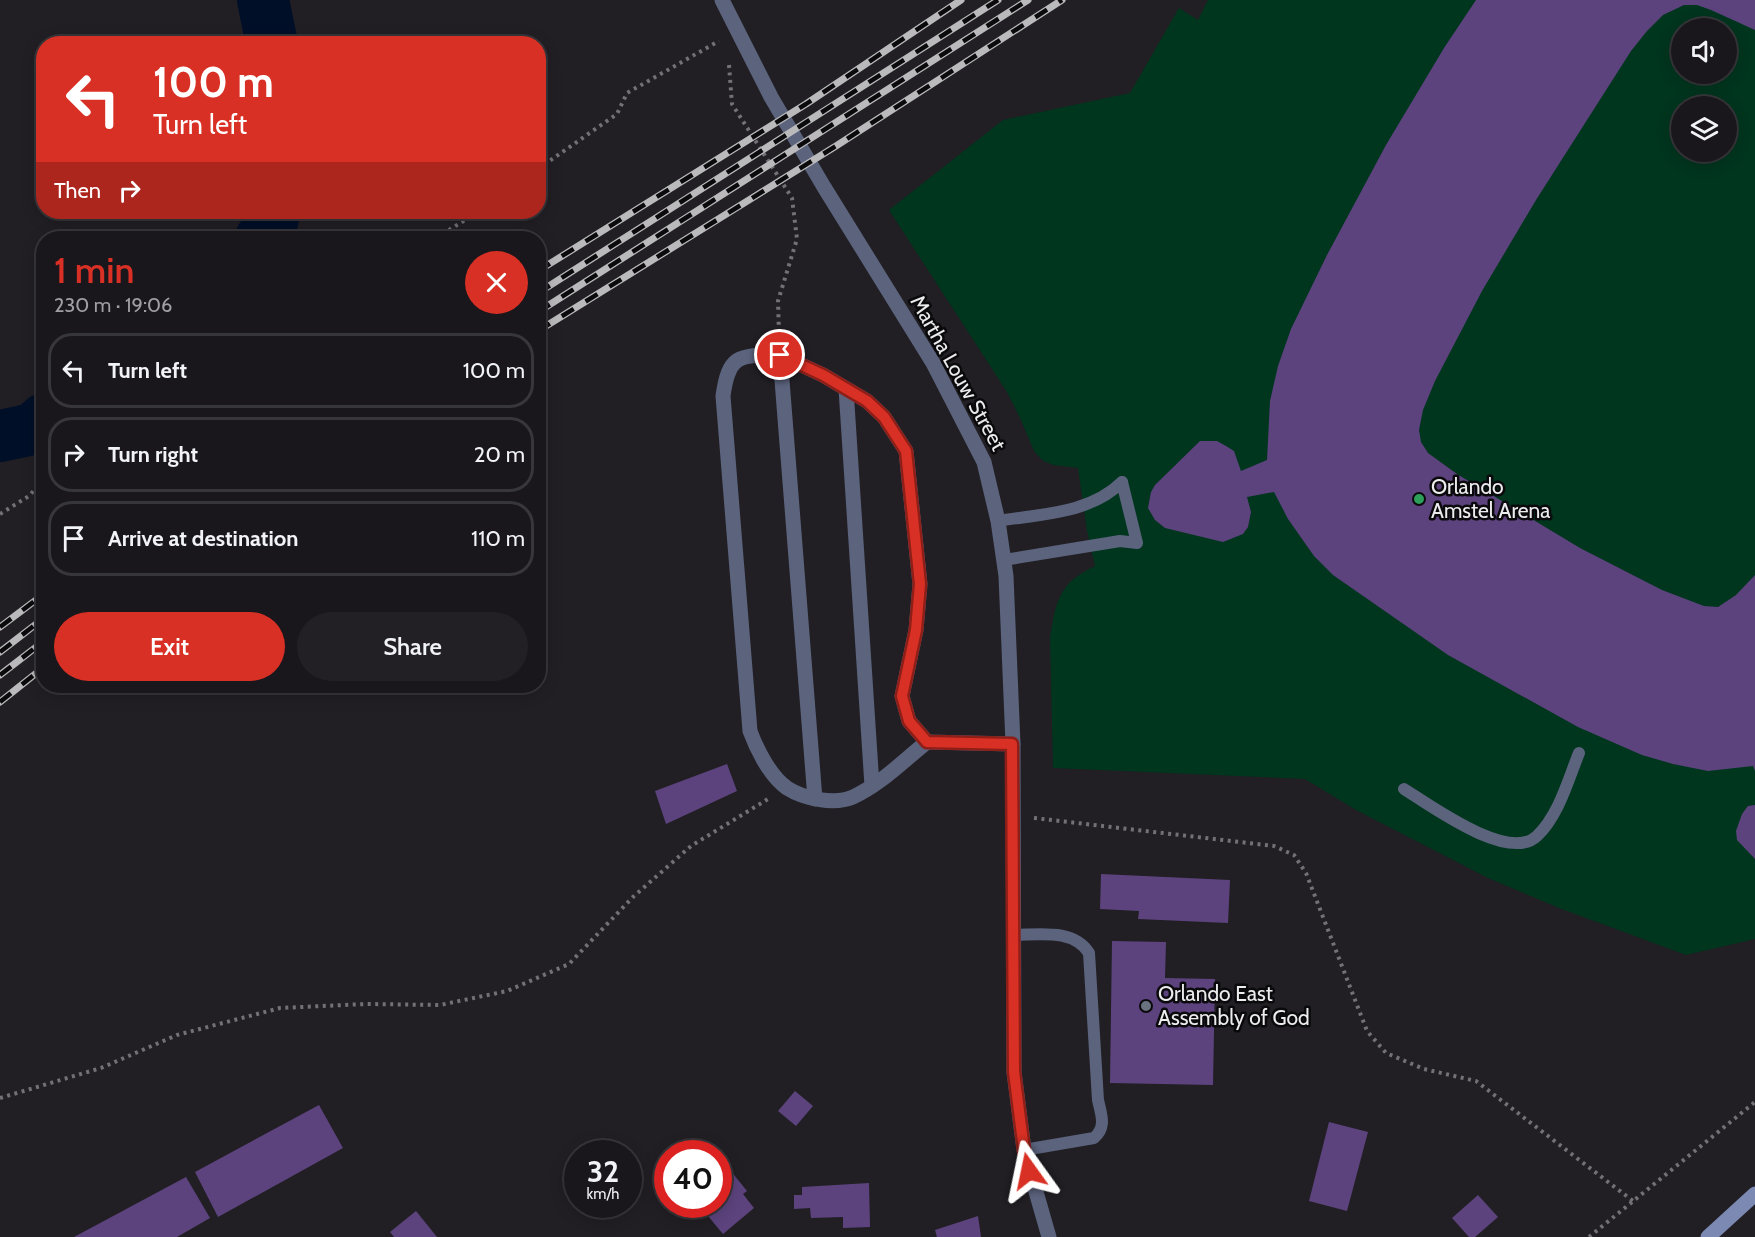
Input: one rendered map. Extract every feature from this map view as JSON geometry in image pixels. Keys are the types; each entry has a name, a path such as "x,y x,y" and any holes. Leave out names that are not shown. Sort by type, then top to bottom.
{"main road":[{"path":"1708,1237 1755,1194"}],"street":[{"name":"Martha Louw Street","path":"722,0 771,97 938,372 984,462 998,521 1006,576 1012,744 1014,1072 1024,1150 1049,1237"},
{"path":"780,355 815,799"},
{"path":"927,742 909,721 902,696 916,630 920,584 906,451 884,417 867,401 823,375 780,355 747,356 734,362 725,379 723,396 750,731 758,753 787,788 815,799 835,802 851,798 872,786 927,742 1012,744"},
{"path":"846,389 872,786"}],"lane":[{"path":"998,521 1081,506 1099,500 1122,482 1137,543 1120,541 1004,560"},
{"path":"1404,789 1452,819 1491,838 1512,844 1528,842 1536,837 1555,811 1579,753"},
{"path":"1012,935 1067,937 1077,940 1089,953 1098,1100 1102,1120 1101,1129 1094,1138 1024,1150"}],"path":[{"path":"546,163 617,114 627,93 738,30"},
{"path":"738,30 728,68 732,104 792,198 796,239 778,301 780,355"},
{"path":"447,231 467,219"},
{"path":"0,514 29,496 36,488"},
{"path":"0,1098 101,1068 177,1035 280,1008 366,1004 440,1005 507,992 569,964 633,897 691,846 787,788"},
{"path":"1012,815 1274,846 1294,855 1306,873 1367,1031 1386,1053 1424,1069 1476,1081 1633,1201"},
{"path":"1589,1237 1755,1102"}],"green space":[{"name":"Orlando Amstel Arena","path":"1208,0 1755,0 1755,939 1686,955 1559,908 1488,878 1356,810 1305,779 1053,768 1050,638 1054,613 1061,594 1067,586 1083,572 1095,566 1087,531 1078,468 1053,465 1042,460 1034,451 1007,392 889,210 1003,120 1130,93 1179,8 1198,20"}],"building":[{"path":"1476,0 1755,0 1755,30 1737,22 1737,18 1729,18 1697,5 1684,5 1663,15 1631,51 1536,200 1482,291 1435,381 1423,410 1419,430 1421,442 1428,453 1457,474 1580,548 1662,590 1704,606 1718,607 1736,595 1755,575 1755,771 1753,766 1708,771 1642,755 1578,727 1448,655 1333,575 1314,556 1288,519 1274,492 1247,497 1251,512 1248,527 1243,534 1223,542 1165,528 1155,520 1148,508 1155,485 1200,441 1217,441 1234,451 1241,471 1267,460 1270,401 1278,366 1291,329 1327,255 1386,145 1444,48"},
{"path":"727,764 737,791 666,824 655,791"},
{"path":"1755,805 1755,859 1737,840 1736,831 1742,814 1748,806"},
{"path":"1101,874 1230,880 1228,923 1138,919 1139,911 1100,909"},
{"path":"1112,941 1166,942 1165,978 1215,979 1213,1085 1110,1083"},
{"path":"795,1091 813,1106 796,1126 778,1111"},
{"path":"319,1105 343,1148 218,1217 195,1172"},
{"path":"1329,1122 1368,1132 1347,1211 1309,1201"},
{"path":"732,1172 747,1191 743,1194 754,1208 723,1234 710,1218 732,1218"},
{"path":"186,1177 210,1218 177,1237 74,1237"},
{"path":"869,1183 870,1227 843,1228 843,1217 811,1218 810,1208 794,1209 794,1195 802,1195 802,1187"},
{"path":"1478,1195 1498,1217 1475,1237 1469,1237 1452,1218"},
{"path":"416,1211 437,1237 394,1237 390,1232"},
{"path":"978,1216 981,1237 937,1237 935,1230"}],"waterway":[{"path":"263,0 270,36"},
{"path":"268,231 273,219"},
{"path":"0,436 33,429 36,426"}],"railway":[{"path":"546,266 806,104 961,0"},
{"path":"546,288 998,0"},
{"path":"546,307 1028,0"},
{"path":"546,326 836,146 1062,0"},
{"path":"0,627 36,600"},
{"path":"0,652 36,624"},
{"path":"0,675 36,647"},
{"path":"0,702 36,673"}],"place":[{"name":"Orlando Amstel Arena","path":"1419,499"},
{"name":"Orlando East Assembly of God","path":"1146,1006"}],"route":[{"path":"780,355 823,375 867,401 884,417 906,451 920,584 916,630 902,696 909,721 927,742 1012,744 1014,1072 1029,1171"}]}
